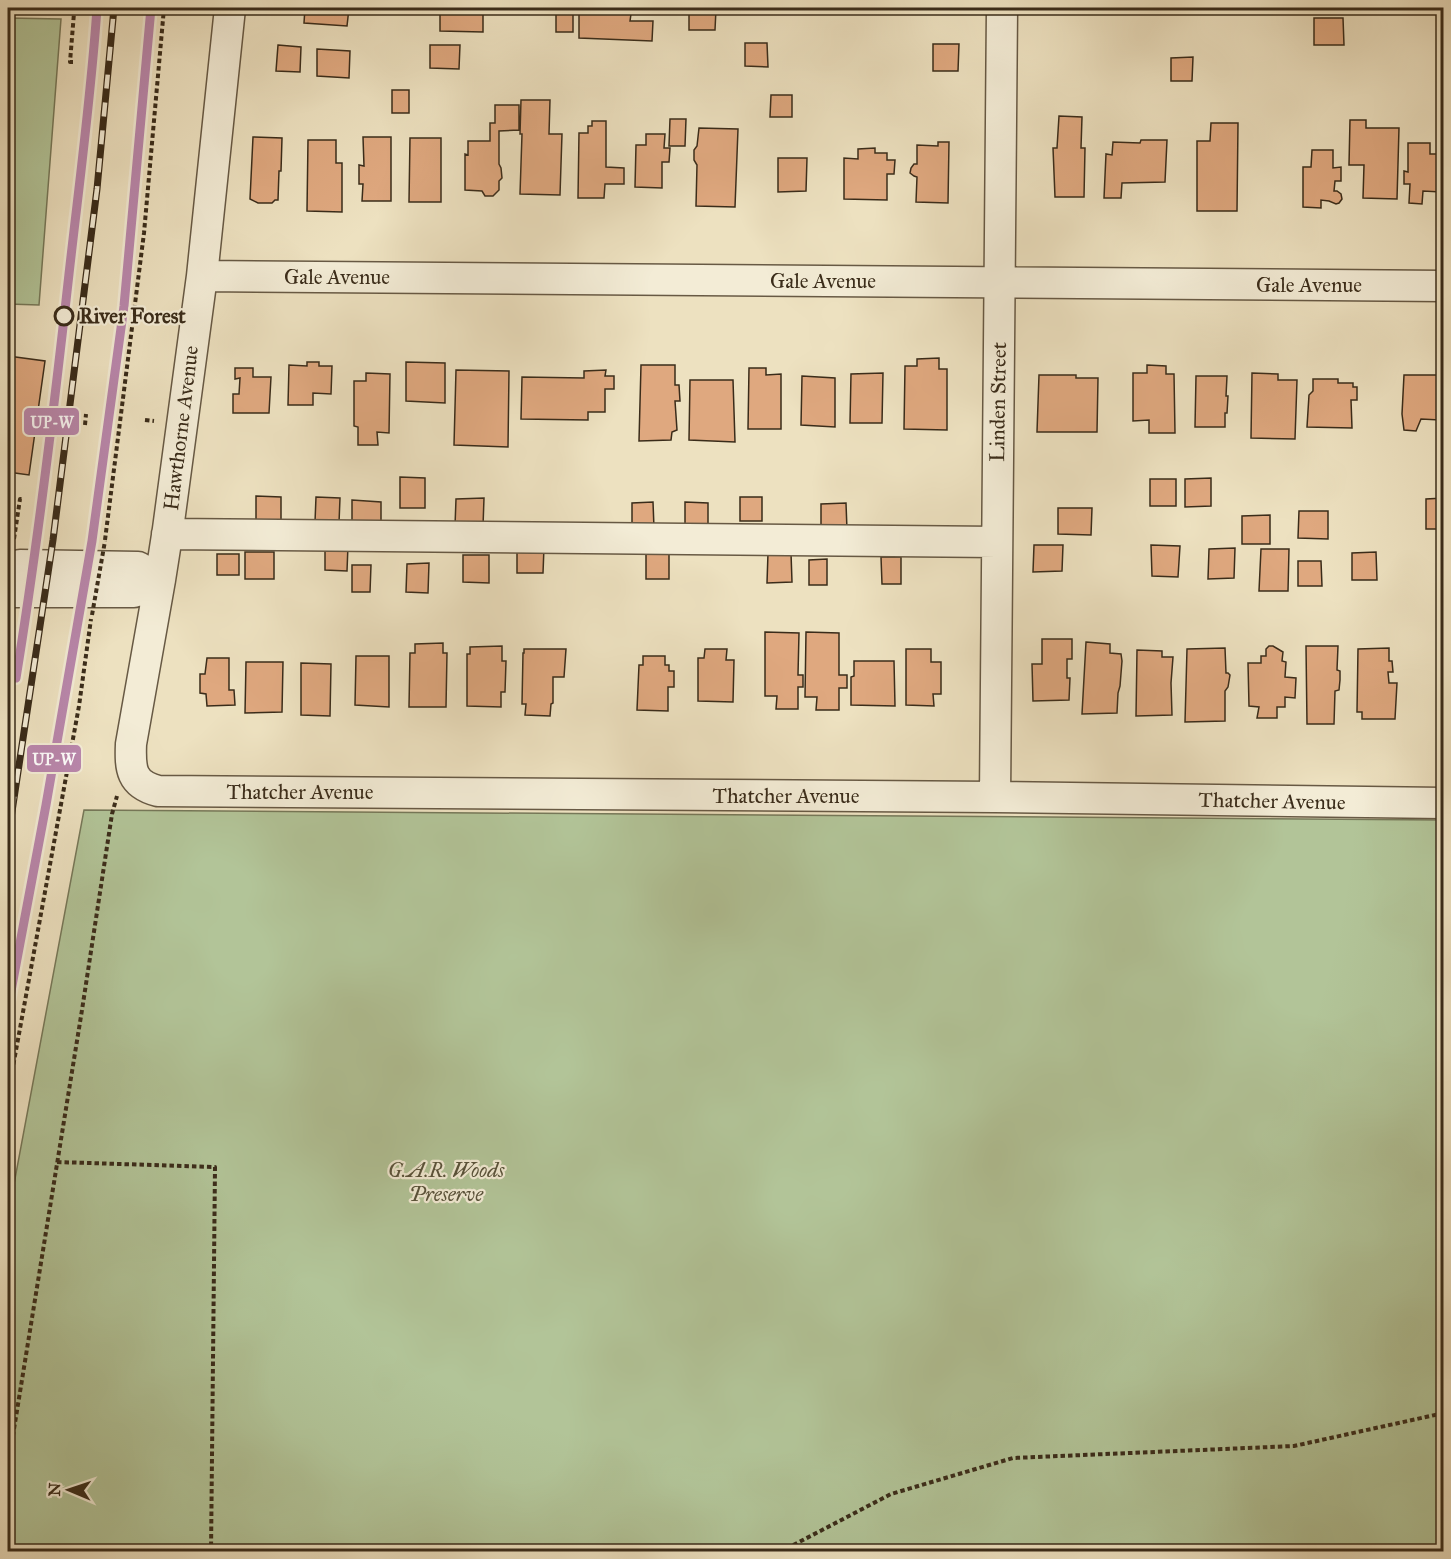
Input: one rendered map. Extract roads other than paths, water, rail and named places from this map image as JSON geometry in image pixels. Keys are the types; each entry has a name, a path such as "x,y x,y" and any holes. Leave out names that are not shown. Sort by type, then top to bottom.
{"street":[{"name":"Hawthorne Avenue","path":"134,775 130,763 130,744 167,534 202,276 230,8"},
{"name":"Linden Street","path":"995,797 1002,8"},
{"name":"Gale Avenue","path":"202,276 1443,286"},
{"path":"167,534 997,542"},
{"path":"10,559 20,565 138,567 160,580"},
{"path":"8,587 14,592 134,592 160,580"},
{"name":"Thatcher Avenue","path":"134,775 145,788 158,791 995,797 1443,803"}],"railway":[{"path":"8,838 53,540 97,189 114,8"}],"place":[{"name":"River Forest","path":"64,316"}],"park label":[{"name":"G.A.R. Woods Preserve","path":"446,1182"}]}
